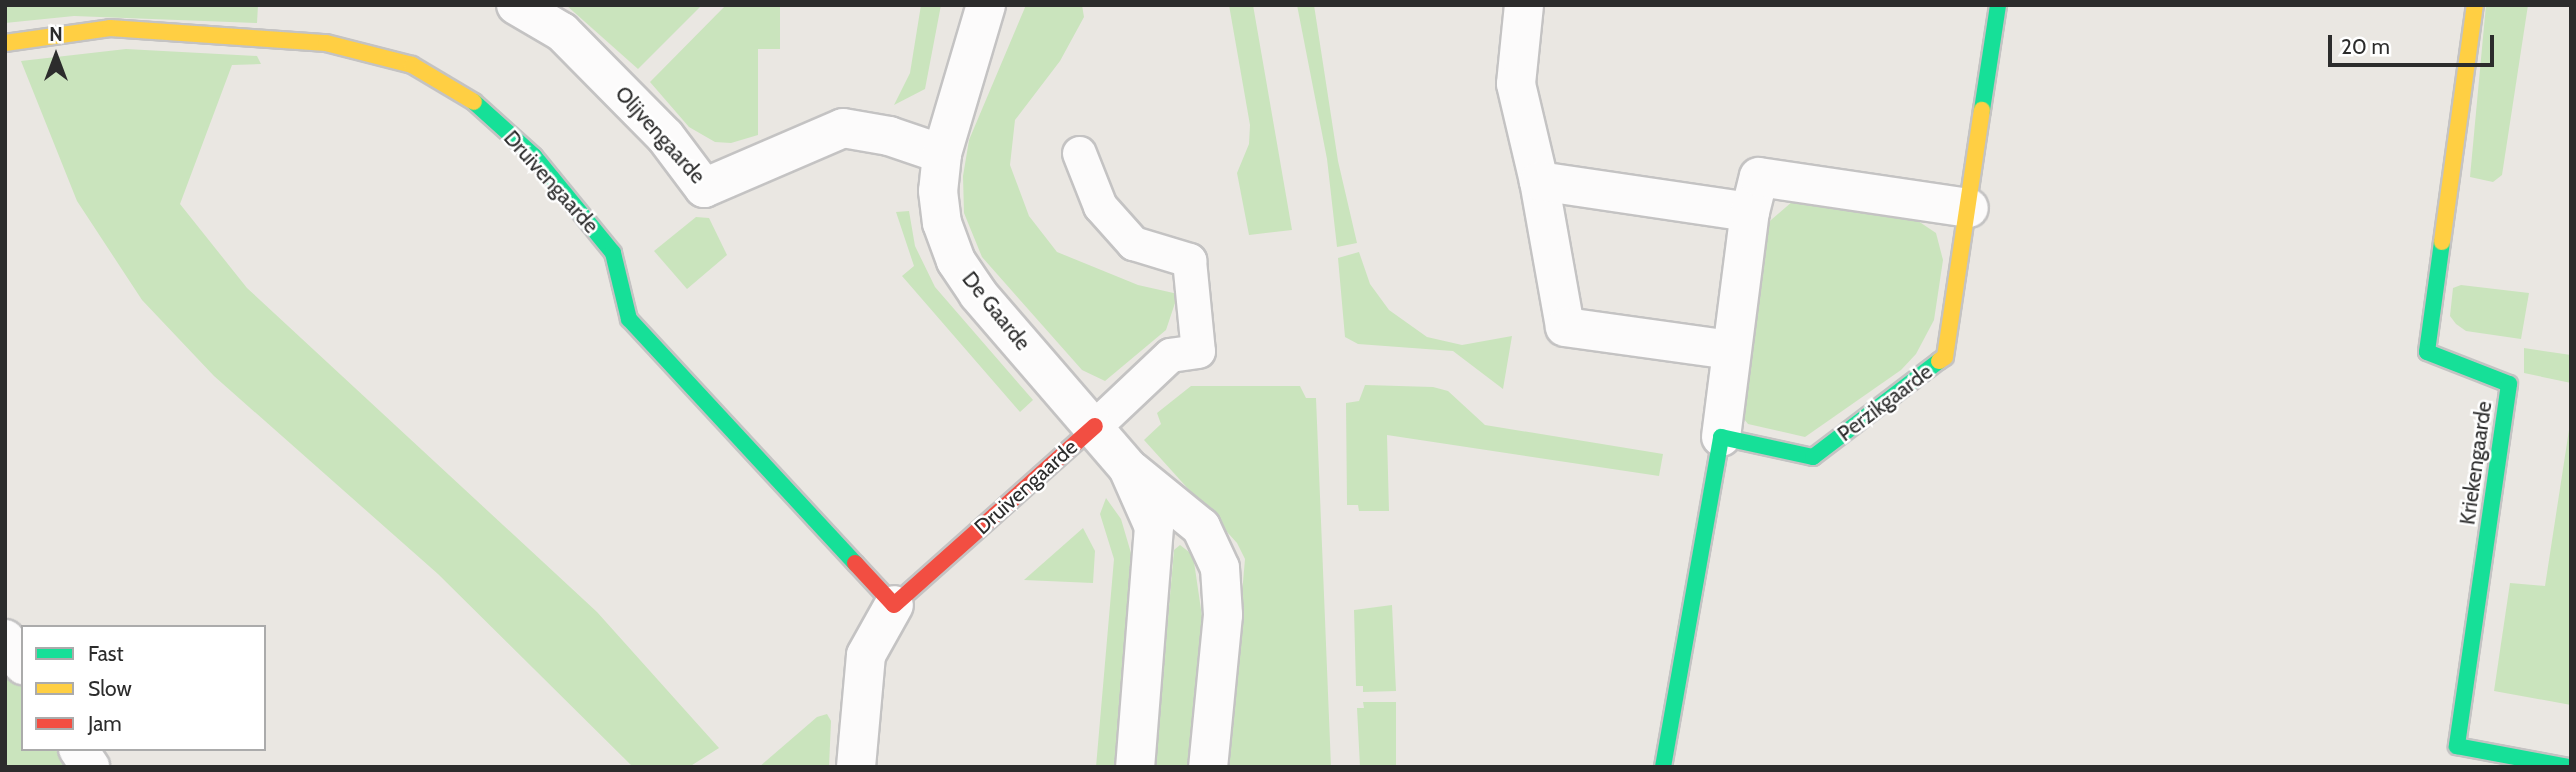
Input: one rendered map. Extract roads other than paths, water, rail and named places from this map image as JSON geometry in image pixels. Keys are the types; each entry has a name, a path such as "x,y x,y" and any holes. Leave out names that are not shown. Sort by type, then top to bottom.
{"street":[{"name":"Olijvengaarde","path":"516,5 562,32 665,136 704,188 843,128 889,136 942,155"},
{"name":"De Gaarde","path":"986,5 942,155 938,191 942,223 956,261 978,294 1095,426 1128,468 1201,527 1220,568 1223,615 1208,767"},
{"path":"1524,5 1516,84 1539,181 1564,327 1731,350"},
{"name":"Perzikgaarde","path":"1721,437 1813,457 1945,357 1998,5"},
{"name":"Kriekengaarde","path":"2475,5 2427,352 2509,384 2457,746 2568,767"},
{"name":"Druivengaarde","path":"5,43 110,28 326,43 412,65 479,105 534,156 613,253 629,319 894,605"},
{"path":"1663,767 1721,437 1750,212 1759,177 1969,208"},
{"path":"1539,181 1750,212"},
{"name":"Druivengaarde","path":"856,767 866,655 894,605 1095,426"},
{"name":"De Gaarde","path":"1128,468 1154,527 1135,767"},
{"path":"5,639 21,662"},
{"path":"79,751 90,767"}],"lane":[{"path":"1079,153 1100,206 1133,243 1189,260 1198,351 1170,355 1095,426"}]}
